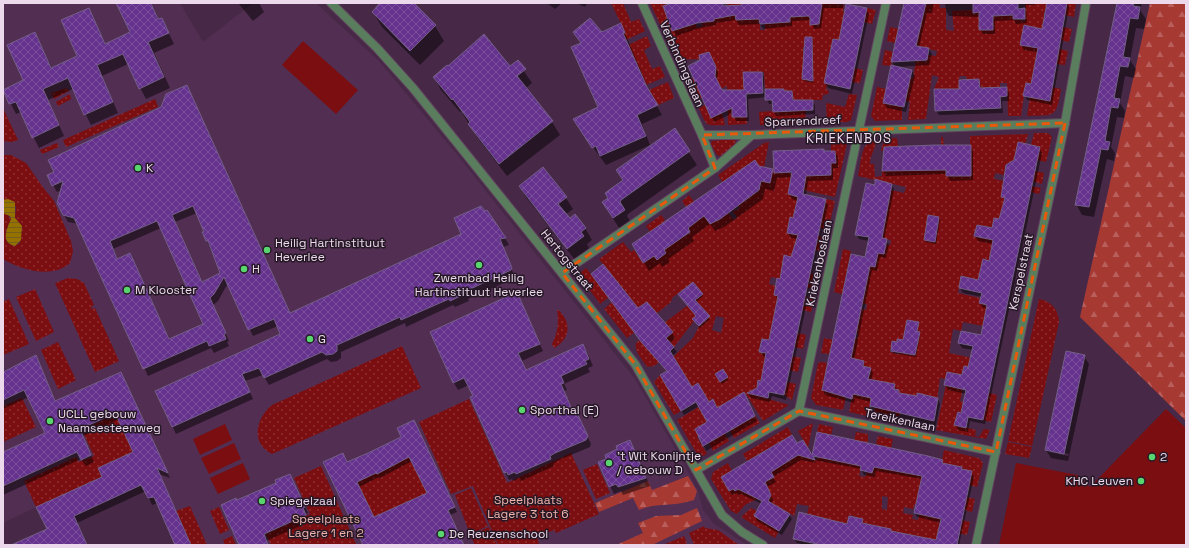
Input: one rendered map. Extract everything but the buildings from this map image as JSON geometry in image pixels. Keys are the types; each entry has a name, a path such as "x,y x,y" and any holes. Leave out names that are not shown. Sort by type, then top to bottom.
{"street":[{"name":"Hertogstraat","path":"331,3 377,48 413,88 635,364 722,516 742,532 763,545"},
{"name":"Verbindingslaan","path":"642,3 702,135 715,168"},
{"name":"Kriekenboslaan","path":"799,411 860,131 886,3"},
{"name":"Kerspelstraat","path":"976,545 1065,123 1086,3"},
{"name":"Sparrendreef","path":"562,273 715,168 752,135 1065,123"},
{"path":"702,135 752,135"},
{"path":"696,470 799,411"},
{"name":"Tereikenlaan","path":"799,411 996,452"}],"highlighted area":[{"path":"1065,123 996,452 799,411 696,470 635,364 562,273 715,168 702,135"}],"shaded area":[{"name":"Heilig Hartinstituut Heverlee","path":"3,3 180,3 203,42 253,3 316,3 379,61 455,152 635,379 698,491 703,510 714,524 747,545 191,545 167,491 148,498 141,485 46,528 36,507 3,523"},
{"path":"8,199 15,202 15,218 22,226 21,240 15,246 7,242 6,238 11,219 10,216 3,213 3,200"}],"green space":[{"path":"611,3 623,3 631,22 639,19 645,31 626,40 623,33 625,32"},
{"path":"650,3 669,3 663,6 672,31 696,24 697,28 703,26 696,3 714,19 728,6 727,3 742,3 742,5 735,5 736,20 749,20 759,3 760,30 765,30 765,24 778,23 790,17 808,15 808,17 810,17 820,3 844,5 843,11 848,12 842,23 840,40 833,39 827,63 833,65 826,89 829,91 828,94 823,95 822,100 805,100 806,123 760,125 759,112 793,110 792,91 784,91 784,89 765,89 764,72 750,72 745,90 733,90 732,117 747,117 747,124 728,125 727,86 696,100 687,81 693,78 696,85 715,77 715,65 703,66 700,59 677,60","holes":["803,47 812,47 812,54 803,54"]},
{"path":"931,3 939,3 940,8 946,8 946,30 954,31 952,11 973,10 973,13 979,12 979,30 993,30 993,16 1004,10 1004,16 1013,15 1013,19 1025,21 1025,3 1047,3 1049,12 1044,12 1044,17 1052,19 1044,30 1022,32 1020,45 1038,48 1032,84 1026,83 1021,116 1008,116 1007,83 1000,83 1000,87 979,88 967,80 966,76 960,76 959,89 934,89 939,77 932,75 926,119 908,120 910,102 904,100 909,79 913,78 916,60 926,62 928,55 936,56 937,51 916,46 923,4 930,5"},
{"path":"1067,3 1076,3 1074,17 1065,15"},
{"path":"1150,3 1186,3 1186,421 1080,317"},
{"path":"867,8 876,10 872,24 864,22"},
{"path":"890,27 899,29 895,43 887,41"},
{"path":"1063,27 1072,29 1069,42 1060,40"},
{"path":"647,36 651,46 644,50 652,69 660,66 665,77 646,85 628,45"},
{"path":"303,41 358,90 336,114 282,65"},
{"path":"1059,49 1068,51 1065,65 1056,64"},
{"path":"885,50 893,52 891,66 882,65"},
{"path":"854,68 863,70 860,83 851,82"},
{"path":"668,82 674,98 658,105 649,90"},
{"path":"877,87 886,89 883,103 902,107 902,120 875,121 871,116"},
{"path":"1052,87 1061,89 1056,110 1049,115 1027,116 1030,97"},
{"path":"67,88 69,91 54,99 51,93"},
{"path":"70,94 71,99 58,106 56,102"},
{"path":"849,94 857,95 851,120 847,122 827,122 826,103 845,107"},
{"path":"155,99 158,107 66,147 63,140"},
{"path":"705,105 711,118 722,113 725,125 710,125 705,122 699,108"},
{"path":"3,108 18,140 12,142 3,141"},
{"path":"1034,133 1048,133 1052,137 1046,162 1037,160 1031,145"},
{"path":"1028,134 1024,148 1009,165 1006,165 1004,175 995,173 994,179 1041,188 1039,194 1031,192 1002,197 1005,198 1001,219 995,218 993,227 977,225 973,236 993,240 991,250 997,251 995,262 983,259 978,280 961,277 958,293 980,298 979,303 987,305 983,326 963,322 961,331 953,329 949,353 977,359 975,368 964,366 961,375 946,379 940,378 937,400 917,394 917,396 902,404 898,422 873,417 875,408 892,411 896,405 899,390 894,389 895,384 872,396 867,416 849,412 853,392 869,373 871,368 863,366 863,361 851,358 854,337 857,338 858,334 856,333 860,309 866,310 867,304 861,303 869,266 875,267 878,253 886,245 890,245 891,240 875,237 891,190 904,193 906,187 858,176 862,153 867,143 876,139 870,164 874,164 875,177 882,176 882,166 941,155 941,137 943,137 946,176 970,176 970,136","holes":["898,339 901,340 899,354 890,352 892,341 897,342"]},
{"path":"897,138 898,147 884,147 884,150 881,151 884,139"},
{"path":"732,139 736,141 734,146 720,156 717,155 711,144 712,141"},
{"path":"831,140 844,140 847,144 835,197 790,187 788,194 802,197 796,214 794,213 793,218 790,218 787,233 798,235 792,257 784,255 781,279 771,277 769,284 776,286 774,295 783,297 776,335 770,334 769,340 761,339 759,351 766,353 764,364 769,365 766,382 758,380 755,395 789,405 763,421 746,394 743,393 717,408 712,399 708,403 729,441 713,451 709,443 719,436 705,423 695,429 699,436 697,437 707,454 703,456 697,454 677,420 707,402 698,383 691,387 673,357 693,338 699,326 710,316 703,309 693,319 694,321 674,347 666,338 672,332 664,323 703,294 693,282 672,298 671,302 656,314 643,304 624,318 635,332 627,338 604,309 612,302 631,299 622,287 600,304 580,277 580,273 586,268 601,287 613,277 599,259 623,242 631,252 634,250 643,263 654,256 657,260 666,254 646,226 661,215 665,220 663,222 676,242 690,232 688,228 697,222 682,201 689,195 710,223 728,213 734,220 737,217 732,210 735,211 740,208 738,205 756,192 758,193 761,181 770,183 768,179 771,168 774,169 774,172 831,175 831,163 836,162 835,151 831,151","holes":["716,316 724,318 721,333 712,330"]},
{"path":"769,142 764,167 759,166 723,183 718,175 764,143"},
{"path":"57,143 59,147 42,154 40,150"},
{"path":"3,155 11,155 26,163 54,201 71,241 73,251 70,263 63,268 46,272 36,271 19,267 3,259 3,213 6,213 11,219 6,235 7,242 14,246 20,243 22,226 15,218 16,207 13,201 3,200"},
{"path":"1035,171 1044,173 1042,184 1031,181"},
{"path":"826,199 835,201 828,230 820,228"},
{"path":"818,236 827,238 824,252 815,250"},
{"path":"843,249 851,251 842,294 834,292"},
{"path":"810,273 819,275 816,289 807,288"},
{"path":"68,278 77,279 84,283 94,305 91,307 92,309 95,308 119,361 95,372 55,283"},
{"path":"35,289 54,332 36,341 16,297"},
{"path":"805,296 814,298 811,312 802,310"},
{"path":"9,299 29,344 3,355 3,302"},
{"path":"1039,299 1051,304 1054,307 1059,322 1032,446 1008,441"},
{"path":"557,309 565,319 568,330 564,340 554,348 552,344 558,327"},
{"path":"663,322 659,362 654,366 647,367 637,352 636,343"},
{"path":"797,333 806,335 803,349 795,347"},
{"path":"824,338 833,340 829,354 821,353"},
{"path":"58,342 76,380 58,389 41,350"},
{"path":"402,346 421,388 272,454 260,444 258,437 259,423 272,405"},
{"path":"792,356 801,358 798,372 789,370"},
{"path":"818,363 827,363 822,390 846,397 843,410 816,405 811,398"},
{"path":"660,375 681,411 674,415 654,382"},
{"path":"947,380 963,389 960,401 963,402 961,413 957,412 955,425 976,430 975,436 979,437 984,429 990,430 986,439 936,430"},
{"path":"787,382 796,384 792,400 784,395"},
{"path":"989,393 997,395 991,422 983,420"},
{"path":"22,398 36,427 3,442 3,406"},
{"name":"Speelplaats Lagere 3 tot 6","path":"469,399 507,483 571,453 599,514 556,533 554,530 537,537 539,544 498,545 473,486 451,494 419,422"},
{"name":"KHC Leuven","path":"1166,409 1186,428 1186,545 999,545 1016,463 1077,475 1090,487"},
{"path":"116,414 133,452 98,468 102,477 36,507 24,481 76,457 79,462 94,456 82,430"},
{"path":"755,416 760,423 734,438 730,431"},
{"path":"813,423 808,448 798,431"},
{"path":"225,424 232,440 200,455 193,439"},
{"path":"819,424 833,427 831,435 817,432"},
{"path":"788,427 792,435 747,461 743,454"},
{"path":"856,432 868,434 868,443 854,441"},
{"path":"878,436 893,439 891,448 876,444"},
{"path":"1008,442 1032,447 1029,458 1005,454"},
{"path":"234,443 241,459 209,474 201,458"},
{"path":"828,447 826,459 849,463 862,463 859,476 865,477 867,472 872,473 874,465 884,469 887,468 923,476 919,490 925,491 940,470 944,450 979,458 983,463 977,487 969,485 962,467 929,516 941,519 941,542 861,529 862,519 850,515 847,524 825,519 807,514 809,506 797,504 794,516 768,501 771,495 765,482 774,477 770,471 786,463 785,461 792,450 796,457 807,450 809,458 817,460 819,454","holes":["882,496 888,497 887,510 882,509","915,504 921,505 918,520 912,519 913,515 903,513 904,507 913,509"]},
{"path":"409,457 427,493 374,517 357,482 376,473 377,474"},
{"path":"243,463 250,479 218,494 210,478"},
{"path":"728,463 732,471 721,477 729,491 733,489 735,491 749,482 757,499 745,505 737,514 731,511 711,479 713,472"},
{"path":"597,464 610,493 596,499 583,470"},
{"name":"Speelplaats Lagere 1 en 2","path":"321,466 356,544 271,545 266,534 310,514 294,478"},
{"path":"688,476 697,491 694,500 652,506 639,510 633,498 599,512 595,503 648,481 652,490"},
{"path":"471,488 488,526 470,534 455,495"},
{"path":"966,497 975,499 972,512 964,510"},
{"path":"190,506 207,545 191,545 176,511"},
{"path":"219,507 229,530 220,534 210,511"},
{"path":"697,508 702,521 652,545 616,545 643,533 638,523 656,516 681,515"},
{"path":"751,508 757,511 754,516 779,531 775,538 741,517"},
{"path":"961,520 970,522 967,535 958,533"},
{"path":"704,526 705,528 718,530 739,545 694,545 689,533"},
{"path":"489,527 497,545 475,545 470,535"},
{"path":"232,536 236,545 225,545 223,540"},
{"path":"684,536 687,543 682,545 663,545"}],"place":[{"name":"K","path":"138,168"},
{"name":"Heilig Hartinstituut Heverlee","path":"267,250"},
{"name":"Zwembad Heilig Hartinstituut Heverlee","path":"479,265"},
{"name":"H","path":"244,269"},
{"name":"M Klooster","path":"127,290"},
{"name":"G","path":"310,339"},
{"name":"Sporthal (E)","path":"522,410"},
{"name":"UCLL gebouw Naamsesteenweg","path":"50,421"},
{"name":"2","path":"1152,457"},
{"name":"'t Wit Konijntje / Gebouw D","path":"609,463"},
{"name":"KHC Leuven","path":"1141,481"},
{"name":"Spiegelzaal","path":"262,501"},
{"name":"De Reuzenschool","path":"441,534"}],"district":[{"name":"KRIEKENBOS","path":"849,138"}]}
